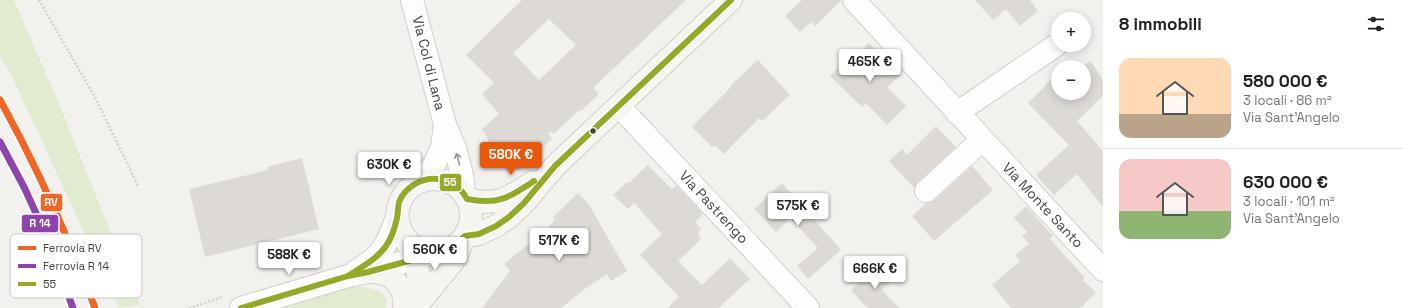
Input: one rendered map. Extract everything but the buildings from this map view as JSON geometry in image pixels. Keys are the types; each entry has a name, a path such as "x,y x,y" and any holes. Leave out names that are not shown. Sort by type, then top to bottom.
{"street":[{"name":"Via Col di Lana","path":"412,0 445,125 455,148 466,196"},
{"path":"234,302 358,274 445,251 464,238 479,234 496,226 509,217 524,203 555,166 731,0"},
{"name":"Via Monte Santo","path":"854,0 1103,270"},
{"path":"957,113 1051,49"},
{"name":"Via Pastrengo","path":"619,106 808,308"},
{"name":"Via Col di Lana","path":"421,181 434,165 442,147 445,125"},
{"path":"926,191 982,140"},
{"path":"466,196 479,202 491,203 504,199 555,166"},
{"path":"409,308 416,292 418,276 416,259 399,225 399,204 403,196 412,186 421,181 436,178 447,180 458,186 466,196 471,211 471,219 457,254 451,264 416,308"},
{"path":"399,225 408,242 416,247 424,251 445,251"},
{"path":"358,274 379,254 399,225"},
{"path":"358,274 381,272 390,276 398,284 403,293 404,308"}],"path":[{"path":"39,0 96,99 138,186"},
{"path":"188,308 234,302"}],"green space":[{"path":"0,0 14,0 57,99 111,234 85,234 10,72 0,56"},
{"path":"353,286 371,289 382,293 387,302 386,308 284,308"},
{"path":"114,298 137,298 140,305 119,308"}],"rail line":[{"name":"RV","path":"0,100 27,151 65,234"},
{"name":"RV","path":"91,298 95,308"}],"transit line":[{"name":"55","path":"241,308 348,276 445,251 454,246 465,236 479,234 496,226 509,217 524,203 555,166 731,0"},
{"path":"0,142 25,189 45,234"},
{"name":"55","path":"348,276 374,259 386,246 394,229 399,202 405,192 420,181 432,179 447,181 462,191 467,199 478,201 503,199 534,181"},
{"path":"69,298 73,308"}]}
